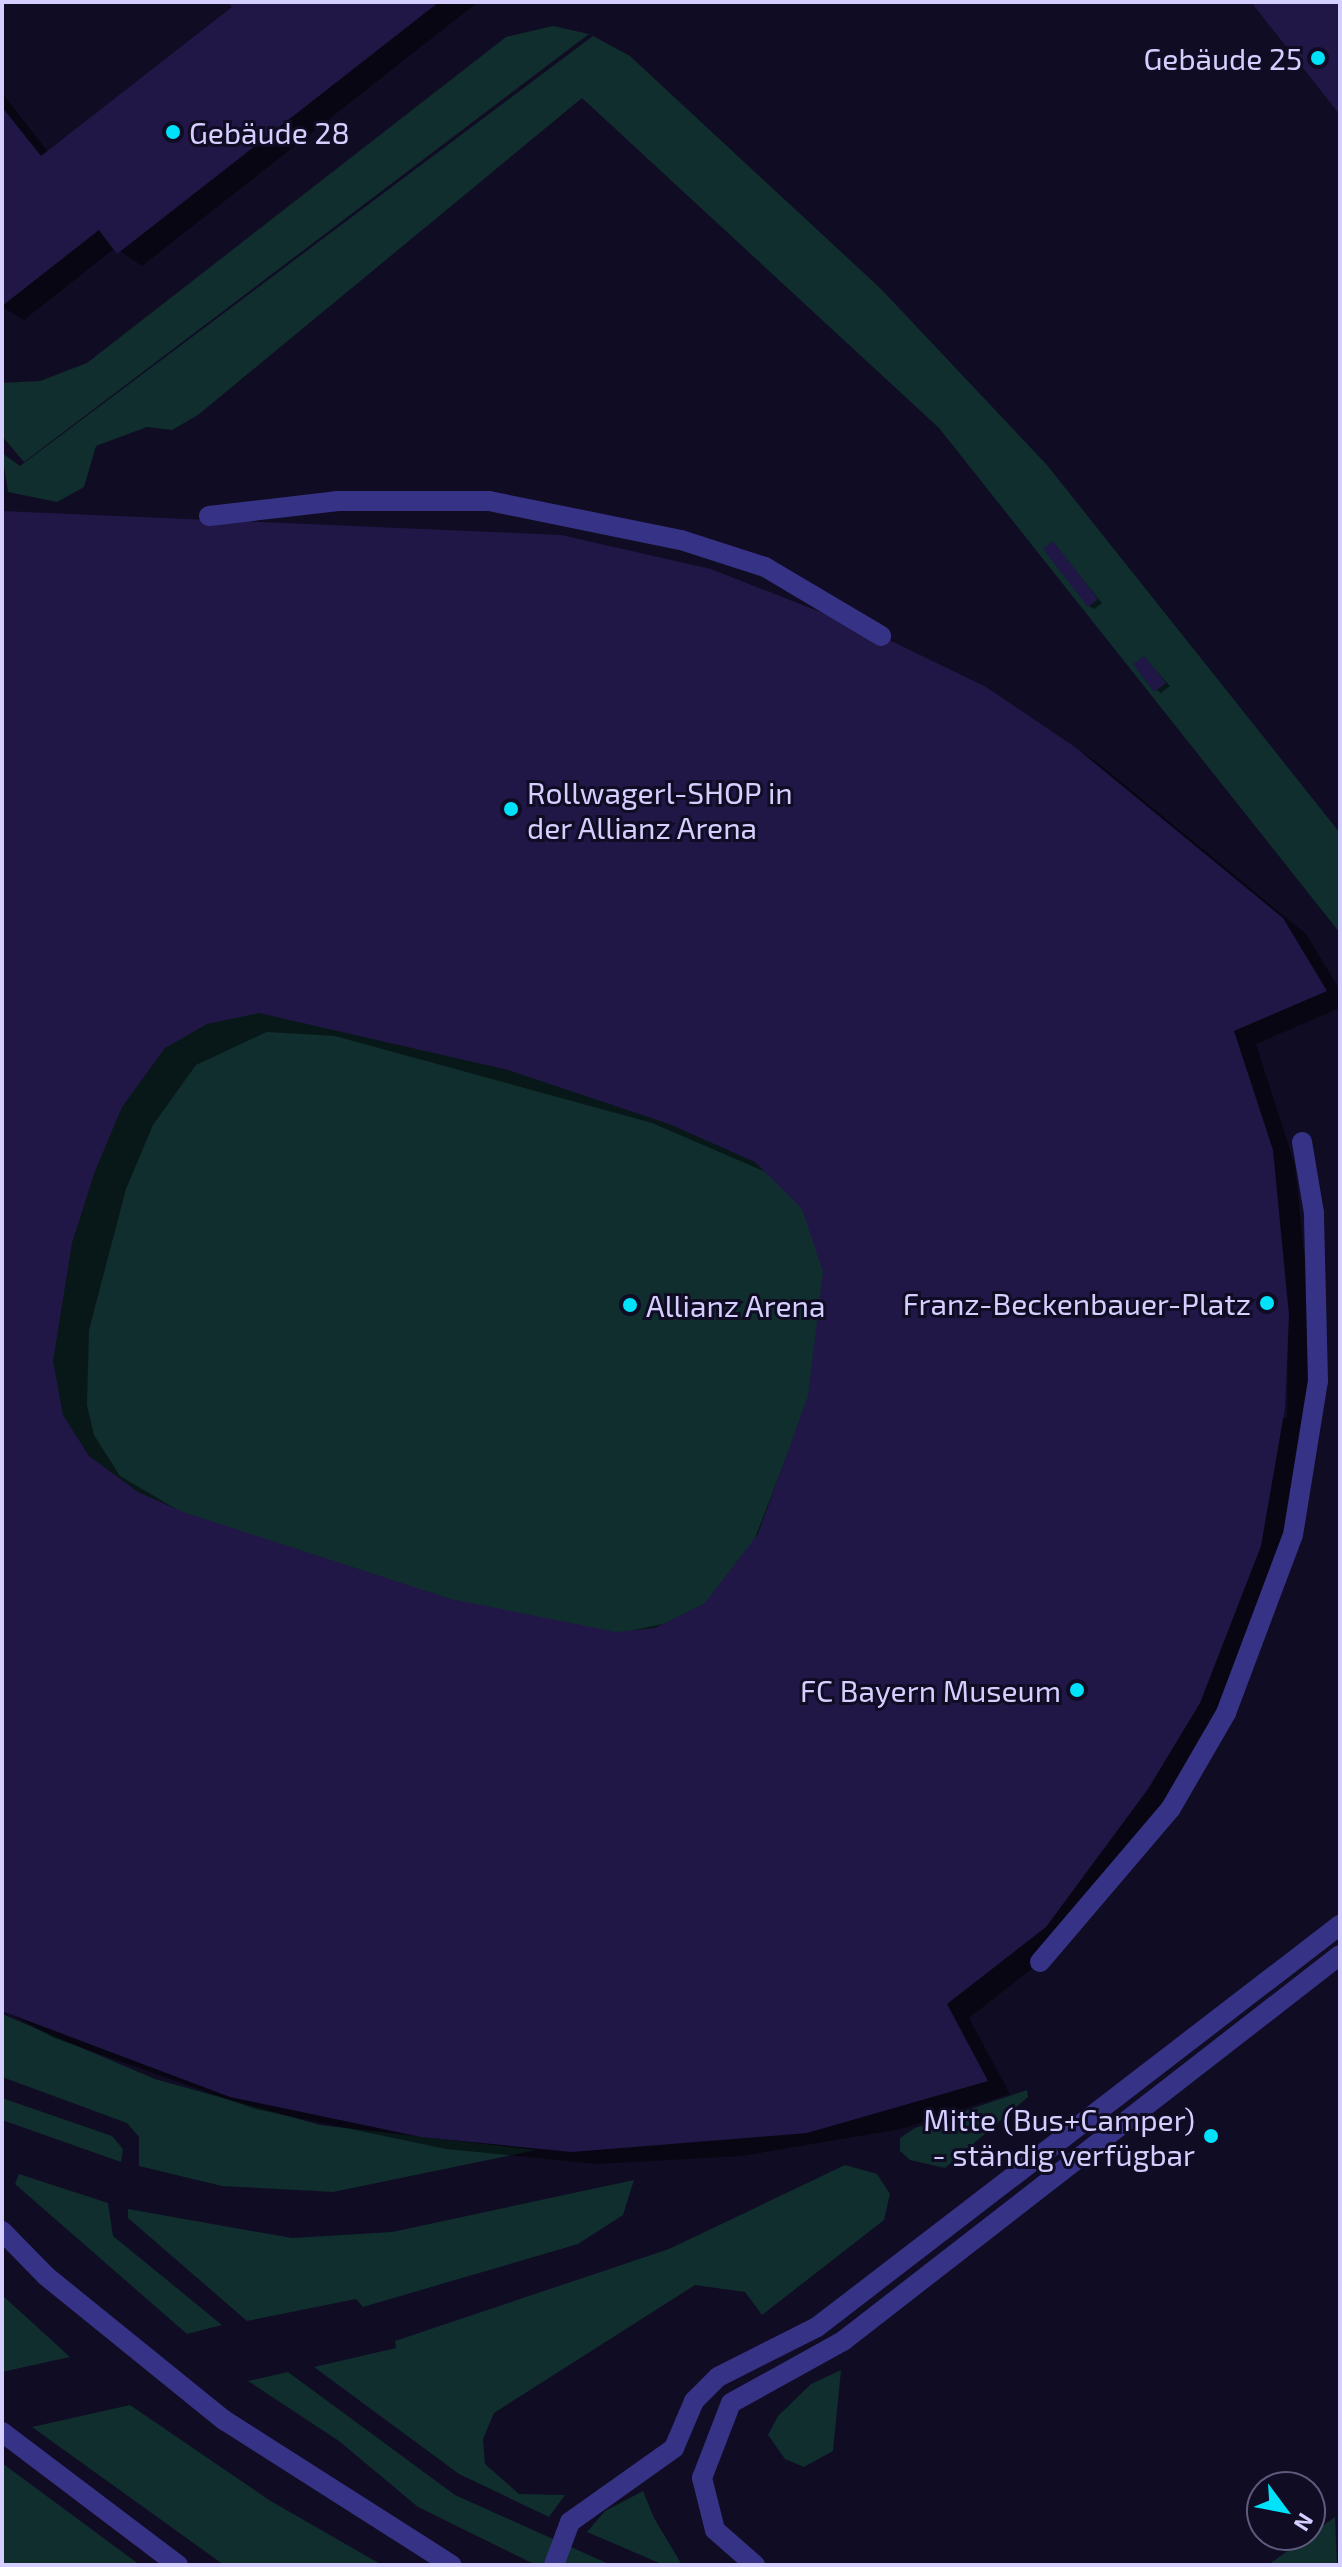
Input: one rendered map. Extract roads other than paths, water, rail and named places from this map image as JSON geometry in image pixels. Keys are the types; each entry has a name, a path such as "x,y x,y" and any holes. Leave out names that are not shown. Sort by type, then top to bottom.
{"street":[{"path":"209,516 338,501 489,501 681,540 765,567 881,636"},
{"path":"1040,1962 1171,1808 1226,1713 1293,1535 1318,1381 1314,1213 1302,1142"},
{"path":"554,2565 570,2522 674,2448 694,2401 718,2377 817,2327 1340,1925"},
{"path":"755,2565 715,2530 702,2478 731,2403 843,2341 1340,1955"},
{"path":"2,2231 46,2276 224,2420 452,2565"},
{"path":"2,2432 178,2565"}],"place":[{"name":"Gebäude 25","path":"1318,58"},
{"name":"Gebäude 28","path":"173,132"},
{"name":"Rollwagerl-SHOP in der Allianz Arena","path":"511,809"},
{"name":"Franz-Beckenbauer-Platz","path":"1267,1303"},
{"name":"Allianz Arena","path":"630,1305"},
{"name":"FC Bayern Museum","path":"1077,1690"},
{"name":"Mitte (Bus+Camper) - ständig verfügbar","path":"1211,2136"}]}
